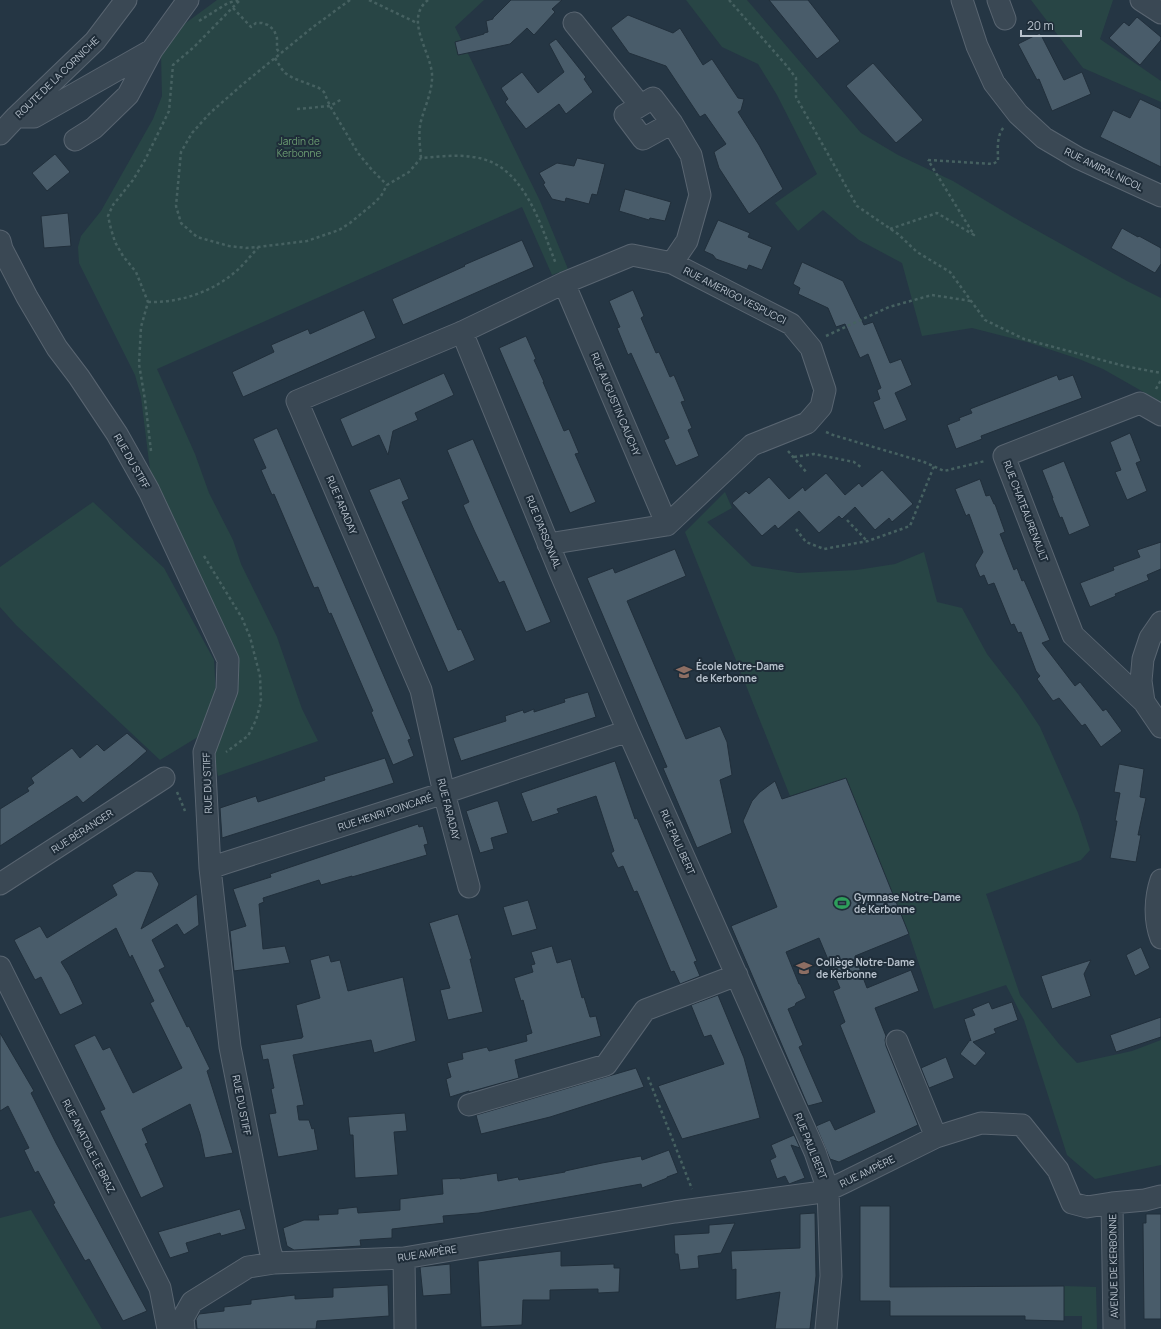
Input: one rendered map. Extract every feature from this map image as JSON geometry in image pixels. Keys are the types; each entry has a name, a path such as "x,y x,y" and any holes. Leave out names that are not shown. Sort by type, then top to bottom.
{"street":[{"name":"ROUTE DE LA CORNICHE","path":"0,134 95,41 126,0"},
{"path":"75,140 94,128 128,95 152,50 188,0"},
{"name":"RUE AMIRAL NICOL","path":"962,0 977,46 994,83 1018,114 1044,138 1078,158 1161,196"},
{"path":"998,0 1005,19"},
{"path":"1141,0 1161,13"},
{"path":"574,23 640,105"},
{"path":"16,117 34,117 152,50"},
{"path":"672,122 643,139 625,115 653,98 672,122 691,155 700,195 686,241 672,263"},
{"name":"RUE DU STIFF","path":"0,241 2,249 27,297 57,348 79,377 117,434 149,491 228,660 227,690 204,752 210,868 230,1047 270,1250 274,1263"},
{"name":"RUE AMERIGO VESPUCCI","path":"564,283 632,255 672,263 791,324 811,348 825,390 821,407 807,423 752,445 668,525"},
{"name":"RUE FARADAY","path":"468,887 444,793 422,690 297,401 462,332 564,283"},
{"name":"RUE AUGUSTIN CAUCHY","path":"564,283 668,525"},
{"name":"RUE D'ARSONVAL","path":"462,332 548,544 628,731"},
{"name":"RUE CHATEAURENAULT","path":"1144,702 1073,635 1004,456 1140,403 1161,415"},
{"path":"548,544 668,525"},
{"path":"1161,622 1150,638 1143,659 1141,680 1144,702 1161,727"},
{"name":"RUE HENRI POINCARÉ","path":"210,868 444,793 628,731"},
{"name":"RUE PAUL BERT","path":"628,731 815,1152 828,1190 831,1276 826,1329"},
{"name":"RUE BÉRANGER","path":"0,884 164,778"},
{"path":"1161,880 1158,888 1156,910 1158,931 1161,938"},
{"name":"RUE ANATOLE LE BRAZ","path":"0,967 160,1288 168,1329"},
{"path":"469,1104 606,1065 645,1010 737,975"},
{"path":"897,1040 936,1137"},
{"name":"RUE AMPÈRE","path":"184,1329 183,1318 192,1302 248,1267 274,1263 404,1258 699,1208 815,1193 828,1190 936,1137 981,1123 1022,1125 1058,1170 1072,1203 1087,1208 1112,1203 1145,1200 1161,1196"},
{"name":"AVENUE DE KERBONNE","path":"1112,1203 1114,1329"},
{"path":"404,1258 405,1329"}],"path":[{"path":"151,451 139,364 141,327 148,302 136,272 123,256 115,242 110,229 108,216 113,205 133,180 145,160 169,111 173,65 194,47 240,0"},
{"path":"350,0 313,27 242,84 192,133 181,152 176,206 180,224 197,236 229,246 246,248 307,241 339,230 362,214 373,204 381,196 388,185 409,172 421,158 419,137 432,75 430,62 417,23 418,12 423,4 428,0"},
{"path":"369,0 417,23"},
{"path":"728,0 796,78 796,97 857,206 898,234 917,252 950,272 985,320 1024,339 1124,366 1161,373"},
{"path":"233,8 251,27 256,23 262,22 274,30 277,38 277,48 280,54"},
{"path":"275,58 285,73 293,78 319,88 324,92 330,106 358,153 372,170 388,185"},
{"path":"297,109 330,106 342,99"},
{"path":"890,228 937,213 974,235 928,160 993,164 998,161 997,146 1002,129"},
{"path":"421,158 473,157 490,161 506,170 520,185 536,215 564,283"},
{"path":"148,302 170,302 202,292 219,284 235,273 258,247"},
{"path":"808,344 889,307 932,295 971,301"},
{"path":"807,423 833,435 924,462 944,471 1004,456"},
{"path":"774,436 807,473"},
{"path":"794,458 814,454 854,462 862,468"},
{"path":"796,529 806,542 824,550 868,541 910,526 934,466"},
{"path":"847,520 868,541"},
{"path":"648,1077 699,1208"}],"green space":[{"name":"Jardin de Kerbonne","path":"217,0 484,0 455,27 540,201 568,269 552,275 522,207 157,369 195,454 209,493 233,540 241,564 277,637 302,709 318,741 218,776 214,757 214,740 232,695 151,478 141,397 135,375 79,263 78,247 81,236 101,211 153,119 162,96 161,55 183,25"},
{"path":"686,0 747,0 861,133 898,155 953,181 1013,217 1127,281 1161,298 1161,402 1103,369 1079,359 1027,342 972,328 922,336 902,263 859,240 823,210 798,231 775,203 817,174 777,95 758,64 722,47"},
{"path":"1031,0 1113,0 1100,39 1161,81 1161,102 1083,68"},
{"path":"725,492 732,508 707,522 752,566 798,573 857,570 895,564 924,552 937,602 962,608 987,654 1018,694 1040,727 1078,813 1090,850 1081,860 986,894 1020,995 1059,1044 1077,1063 1132,1051 1161,1040 1161,1165 1095,1179 1067,1155 1024,1020 1006,985 934,1009 909,934 846,778 790,796 685,532"},
{"path":"93,502 164,568 214,660 216,696 201,735 160,760 16,625 0,607 0,567"},
{"path":"31,1210 102,1329 0,1329 0,1218"},
{"path":"1064,1286 1096,1287 1097,1329 1082,1329 1082,1316 1064,1316"}],"building":[{"path":"511,0 562,0 552,9 555,12 534,35 527,28 510,44 458,55 455,42 488,32 486,21 493,19"},
{"path":"769,0 808,0 840,41 817,59"},
{"path":"628,15 673,33 680,28 703,65 712,59 738,98 744,99 741,110 738,112 759,145 783,189 749,214 719,168 714,152 726,144 705,114 700,117 666,66 629,53 611,28"},
{"path":"1137,17 1161,37 1161,40 1140,65 1109,38 1124,22 1129,26"},
{"path":"1040,33 1064,80 1082,72 1091,94 1052,111 1039,79 1037,80 1018,44"},
{"path":"556,39 586,77 584,79 593,92 566,114 559,104 526,129 505,102 508,99 501,88 522,72 538,93 564,72 549,44"},
{"path":"873,63 923,120 896,143 846,86"},
{"path":"1140,99 1161,109 1161,167 1100,137 1113,110 1130,118"},
{"path":"55,154 70,172 47,191 32,173"},
{"path":"577,158 605,164 597,195 592,194 589,204 566,198 565,202 552,199 543,184 545,183 539,173 557,163 574,166"},
{"path":"625,189 671,202 665,221 650,218 649,220 619,211"},
{"path":"68,213 71,246 44,248 41,216"},
{"path":"718,220 750,233 748,237 772,247 762,270 749,265 747,270 716,259 713,255 704,251"},
{"path":"1122,228 1161,248 1161,264 1155,273 1111,248"},
{"path":"522,240 534,267 403,325 392,299 465,266 464,265"},
{"path":"802,262 843,281 864,325 873,322 890,363 901,359 912,385 895,393 907,420 884,430 873,402 880,399 877,390 881,388 868,354 860,358 845,324 836,327 828,308 798,294 800,288 793,284"},
{"path":"633,290 644,316 641,318 656,353 659,352 670,377 674,375 685,401 681,402 692,428 688,430 699,456 676,466 664,440 669,438 631,353 628,355 617,328 620,327 609,301"},
{"path":"364,310 376,338 243,397 232,372 274,352 271,345 308,329 310,334"},
{"path":"526,336 536,359 534,360 564,431 569,429 579,453 575,454 596,502 570,513 499,348"},
{"path":"444,373 454,395 415,413 418,420 393,431 388,455 379,435 352,447 340,419"},
{"path":"1057,375 1059,380 1073,375 1082,398 981,436 982,439 956,449 947,425 972,413 970,409"},
{"path":"277,428 411,739 408,740 414,756 393,765 371,712 373,711 331,613 329,614 318,587 314,588 274,494 272,495 261,470 266,468 253,439"},
{"path":"1130,433 1141,461 1136,463 1147,491 1127,500 1115,472 1121,470 1110,442"},
{"path":"473,439 551,622 526,632 504,581 499,583 463,505 469,502 447,450"},
{"path":"1064,461 1090,526 1069,535 1062,517 1060,518 1042,470"},
{"path":"882,470 913,504 892,522 889,518 875,530 855,507 842,519 839,516 819,533 799,511 778,529 775,525 762,536 732,503 746,491 749,494 769,477 789,499 803,487 805,491 826,473 845,495 859,483 862,487"},
{"path":"400,478 409,499 402,502 458,630 461,629 475,660 448,672 369,490"},
{"path":"980,479 986,496 990,495 995,504 1005,532 1000,534 1014,570 1017,568 1022,581 1024,580 1050,640 1042,643 1075,686 1080,682 1103,711 1106,709 1122,731 1101,747 1085,724 1082,726 1059,698 1053,701 1037,679 1040,676 1036,671 1021,632 1018,633 1014,624 1011,625 994,583 988,585 984,575 980,577 975,565 983,552 969,514 966,516 955,489"},
{"path":"1161,542 1161,569 1147,575 1149,580 1115,594 1116,596 1090,607 1080,583 1114,570 1113,567 1140,557 1137,550"},
{"path":"675,549 686,576 627,601 686,739 720,726 727,742 732,775 720,780 732,833 697,848 663,768 667,767 587,578 613,568 615,573"},
{"path":"588,692 596,717 461,761 453,738 506,721 505,716 523,710 524,713 534,709 534,712 565,702 564,699"},
{"path":"127,733 147,751 83,803 77,796 0,846 0,809 29,791 27,788 34,783 31,778 72,748 80,758 97,744 104,751"},
{"path":"385,758 394,783 222,838 220,808 256,796 258,802 325,780 324,777"},
{"path":"615,761 635,819 637,818 697,961 694,962 700,976 680,984 674,971 671,972 637,891 634,892 623,866 618,868 611,853 614,851 596,796 557,809 559,813 532,822 521,793"},
{"path":"1119,764 1144,769 1140,797 1146,798 1138,835 1141,835 1136,862 1110,858 1117,821 1115,821 1120,793 1114,792"},
{"name":"Collège Notre-Dame de Kerbonne","path":"846,778 909,934 855,956 867,988 911,970 919,991 875,1008 886,1036 886,1046 918,1125 839,1162 830,1159 816,1126 830,1120 835,1130 875,1112 840,1025 845,1022 833,991 840,988 819,938 786,952 806,998 788,1009 803,1045 799,1047 823,1102 808,1106 731,926 777,907 743,821 752,801 760,792 775,781 782,799"},
{"path":"498,801 508,833 491,838 494,849 480,853 466,811"},
{"path":"418,824 419,827 423,826 428,844 424,845 427,855 321,885 319,880 263,898 264,902 259,904 263,949 285,946 290,963 234,971 230,931 246,926 233,889 271,877 270,874"},
{"path":"136,871 152,872 159,884 141,929 197,894 199,925 184,935 177,924 152,940 165,967 159,970 187,1027 189,1026 210,1069 207,1071 233,1153 205,1158 200,1134 190,1104 142,1129 148,1143 145,1144 164,1187 141,1198 100,1111 105,1109 74,1045 95,1035 103,1050 110,1047 133,1093 182,1068 150,1003 154,1001 132,955 130,958 116,928 61,962 83,1004 60,1015 41,977 35,980 14,940 40,926 47,938 117,895 112,885"},
{"path":"528,900 537,929 512,936 503,907"},
{"path":"458,914 472,959 470,959 483,1012 448,1020 440,990 450,988 429,923"},
{"path":"552,946 557,963 571,959 582,998 584,997 590,1017 596,1016 601,1036 515,1060 519,1078 450,1097 446,1079 451,1077 447,1063 463,1059 462,1053 487,1047 489,1051 527,1041 526,1035 532,1033 523,1000 521,1001 514,978 533,972 531,965 535,964 531,952"},
{"path":"1141,947 1150,968 1135,976 1126,955"},
{"path":"329,955 331,962 340,960 348,991 403,977 416,1041 374,1053 371,1040 293,1055 304,1105 297,1106 299,1120 309,1120 312,1129 314,1128 318,1150 278,1157 269,1114 276,1113 271,1089 274,1088 268,1059 263,1060 260,1045 303,1037 296,1005 320,998 310,960"},
{"path":"1091,960 1084,974 1091,996 1052,1009 1041,976"},
{"path":"718,995 744,1058 760,1118 682,1139 658,1086 724,1064 711,1035 704,1037 691,1005"},
{"path":"989,1002 992,1009 1012,1002 1018,1020 994,1029 996,1033 973,1042 986,1053 975,1066 960,1054 970,1040 971,1041 964,1019 975,1015 972,1009"},
{"path":"1161,1017 1161,1037 1116,1052 1110,1035"},
{"path":"0,1033 34,1091 31,1093 56,1143 147,1311 123,1321 89,1259 85,1261 53,1204 55,1203 38,1171 35,1173 24,1150 29,1148 8,1106 0,1111"},
{"path":"946,1057 954,1078 929,1088 921,1068"},
{"path":"636,1068 644,1087 550,1117 481,1134 476,1115"},
{"path":"405,1113 407,1131 394,1132 398,1175 355,1178 353,1135 350,1135 348,1117"},
{"path":"794,1135 800,1148 791,1145 805,1178 789,1184 785,1176 777,1179 770,1160 776,1157 771,1145"},
{"path":"669,1150 678,1173 642,1188 641,1184 479,1213 443,1216 444,1223 392,1229 392,1238 360,1240 361,1246 294,1250 287,1246 283,1228 304,1220 319,1220 318,1215 338,1214 338,1209 357,1207 358,1213 400,1210 400,1199 443,1194 442,1179 460,1179 497,1173 498,1181 518,1177 519,1180 641,1156 642,1160"},
{"path":"860,1206 890,1206 890,1287 1064,1286 1064,1321 1025,1320 1025,1316 890,1316 890,1301 860,1301"},
{"path":"240,1209 246,1229 221,1236 220,1233 186,1243 189,1252 170,1258 158,1232"},
{"path":"815,1213 816,1276 810,1329 775,1329 780,1292 736,1300 736,1269 732,1270 731,1251 800,1248 800,1214"},
{"path":"1146,1214 1161,1214 1161,1319 1144,1319 1143,1223 1146,1223"},
{"path":"735,1223 721,1253 698,1256 699,1268 680,1270 678,1254 675,1254 674,1235 709,1233 709,1225"},
{"path":"561,1251 561,1266 614,1264 614,1268 620,1268 619,1292 598,1293 598,1289 550,1290 550,1300 523,1300 522,1325 481,1327 478,1261"},
{"path":"450,1264 451,1294 423,1296 420,1267"},
{"path":"388,1285 389,1316 317,1321 316,1329 197,1329 196,1319 199,1314 224,1311 224,1307 251,1304 251,1300 295,1295 295,1299 333,1297 333,1288"}],"place":[{"name":"École Notre-Dame de Kerbonne","path":"684,672"},
{"name":"Gymnase Notre-Dame de Kerbonne","path":"842,903"},
{"name":"Collège Notre-Dame de Kerbonne","path":"804,968"}]}
